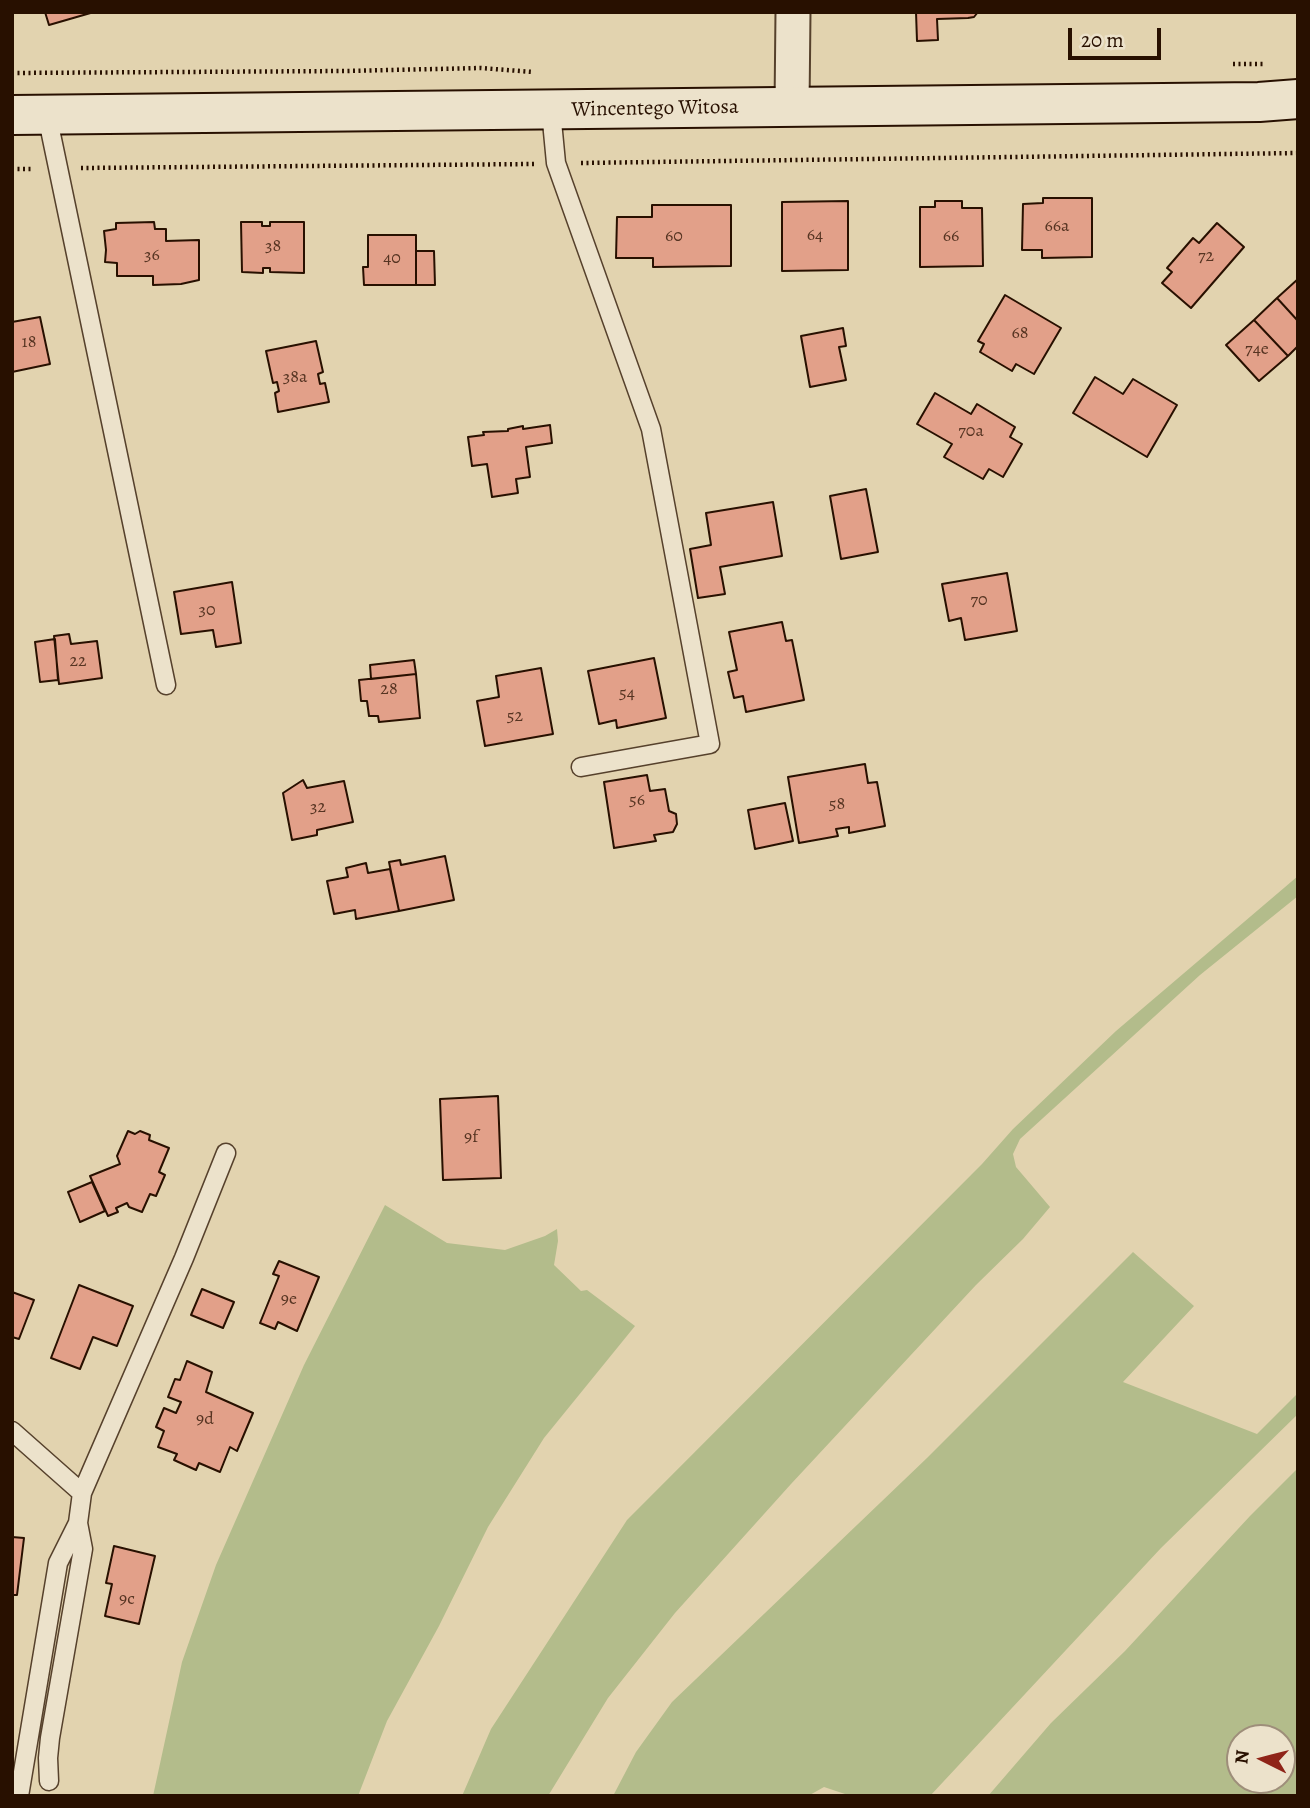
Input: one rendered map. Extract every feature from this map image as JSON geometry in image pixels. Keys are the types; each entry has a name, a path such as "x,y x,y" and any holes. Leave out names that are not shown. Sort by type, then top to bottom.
{"street":[{"path":"792,107 793,12"},
{"name":"Wincentego Witosa","path":"29,115 551,111 1259,102 1298,99"}],"lane":[{"path":"551,111 556,163 651,429 710,744 581,767"},
{"path":"29,115 57,169 166,685"},
{"path":"49,1781 50,1738 83,1549 78,1524 82,1493 184,1258 226,1153"},
{"path":"12,1432 82,1493"},
{"path":"19,1796 58,1563 78,1524"}],"path":[{"path":"12,169 1298,153"}],"green space":[{"path":"1298,876 1298,896 1200,975 1020,1139 1013,1154 1016,1167 1050,1207 1023,1239 976,1285 791,1484 675,1613 608,1698 548,1796 462,1796 491,1729 627,1520 982,1164 1013,1129 1116,1031"},
{"path":"385,1205 447,1243 505,1250 557,1229 554,1265 581,1291 587,1290 635,1326 544,1438 488,1527 439,1626 387,1721 358,1796 153,1796 182,1662 216,1565 304,1365"},
{"path":"1133,1252 1194,1306 1123,1382 1257,1434 1298,1393 1298,1414 1161,1548 930,1796 851,1796 824,1787 808,1796 613,1796 636,1752 672,1702 927,1458"},
{"path":"1298,1468 1298,1796 988,1796 1051,1723 1125,1651"}],"building":[{"path":"45,12 94,12 49,25"},
{"path":"916,12 978,12 974,17 937,19 938,40 917,41"},
{"path":"1043,198 1092,198 1092,257 1042,258 1042,250 1022,250 1023,204 1043,203"},
{"path":"848,201 848,270 782,271 782,202"},
{"path":"935,201 962,201 962,208 982,208 983,266 920,267 920,207 935,207"},
{"path":"652,205 731,205 731,266 653,267 653,258 616,258 617,217 652,217"},
{"path":"154,222 155,229 166,229 166,241 199,240 199,280 153,285 153,276 117,276 117,263 105,262 104,231 116,229 116,223"},
{"path":"241,222 262,222 262,226 270,226 270,222 304,222 304,273 270,272 270,268 263,268 263,273 242,272"},
{"path":"1217,223 1244,247 1191,308 1162,283 1172,272 1167,268 1193,238 1199,243"},
{"path":"368,235 416,235 416,285 364,285 363,267 368,267"},
{"path":"416,251 434,251 435,285 416,285"},
{"path":"1298,279 1298,321 1277,298"},
{"path":"1005,295 1061,328 1034,374 1016,364 1012,371 980,352 984,344 978,341"},
{"path":"1277,298 1298,321 1298,346 1288,356 1254,320"},
{"path":"40,317 50,364 12,372 12,322"},
{"path":"1254,320 1288,356 1259,381 1226,345"},
{"path":"843,328 846,346 839,347 846,380 810,387 801,336"},
{"path":"316,341 323,372 318,374 320,384 325,383 329,402 278,412 275,393 279,391 277,382 273,383 266,351"},
{"path":"1095,377 1123,394 1133,379 1177,405 1147,457 1073,413"},
{"path":"935,393 971,414 977,404 1015,427 1010,437 1022,444 1003,477 989,469 983,479 944,457 952,444 917,424"},
{"path":"550,425 552,443 526,447 530,477 516,479 518,493 492,497 487,464 472,466 468,437 523,426 523,429"},
{"path":"866,489 878,552 841,559 830,496"},
{"path":"773,502 782,556 720,567 725,594 698,598 690,549 711,545 706,513"},
{"path":"1007,573 1017,631 965,640 961,618 949,621 942,584"},
{"path":"232,582 241,643 216,647 213,630 181,634 174,592"},
{"path":"782,622 786,641 792,640 804,700 746,712 743,696 734,698 728,672 737,670 729,632"},
{"path":"69,634 71,644 97,641 102,678 59,684 54,636"},
{"path":"55,639 58,680 40,682 35,642"},
{"path":"654,658 666,718 617,728 616,720 599,724 588,671"},
{"path":"414,660 416,674 371,679 370,665"},
{"path":"541,668 553,734 485,746 477,701 499,697 496,676"},
{"path":"416,674 420,718 379,722 378,716 369,716 367,701 361,701 359,680"},
{"path":"865,764 868,783 877,782 885,826 849,833 849,827 836,829 838,836 799,843 788,777"},
{"path":"647,775 650,791 665,789 669,811 676,814 677,824 673,832 654,835 656,841 614,848 604,782"},
{"path":"303,780 307,788 344,781 353,822 317,830 317,835 292,840 283,793"},
{"path":"785,803 793,841 755,849 748,810"},
{"path":"445,856 454,900 399,911 389,862 400,860 401,865"},
{"path":"366,863 368,873 390,869 399,911 356,919 355,910 334,914 327,881 348,877 346,868"},
{"path":"498,1096 501,1178 443,1180 440,1099"},
{"path":"128,1131 135,1134 140,1131 150,1135 149,1140 169,1148 159,1172 165,1175 156,1196 150,1194 142,1212 129,1207 127,1203 116,1208 118,1212 108,1216 90,1176 120,1164 117,1156"},
{"path":"92,1182 105,1211 80,1222 68,1192"},
{"path":"279,1261 319,1277 297,1331 278,1322 275,1329 260,1323 279,1276 273,1274"},
{"path":"79,1285 133,1306 117,1346 93,1337 80,1369 51,1358"},
{"path":"202,1289 234,1302 223,1328 191,1315"},
{"path":"12,1292 34,1300 19,1339 12,1337"},
{"path":"187,1361 212,1372 206,1392 253,1413 237,1451 230,1447 220,1472 199,1463 196,1470 174,1460 177,1454 158,1447 164,1431 156,1427 164,1408 176,1413 181,1402 168,1397 175,1379 180,1380"},
{"path":"12,1537 24,1538 17,1595 12,1595"},
{"path":"114,1546 155,1556 139,1624 105,1616 112,1584 106,1583"}]}
